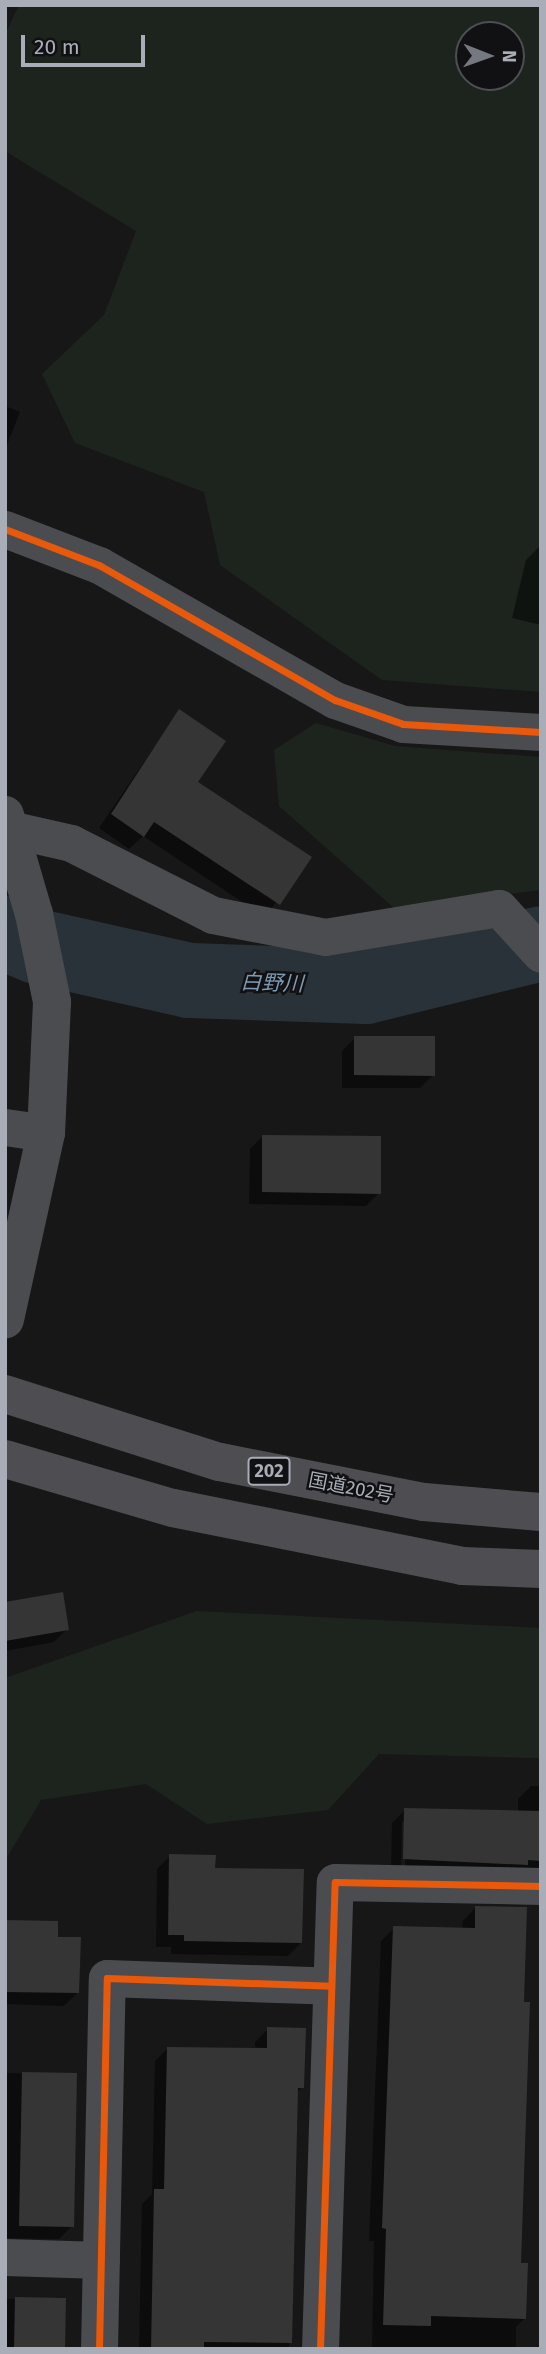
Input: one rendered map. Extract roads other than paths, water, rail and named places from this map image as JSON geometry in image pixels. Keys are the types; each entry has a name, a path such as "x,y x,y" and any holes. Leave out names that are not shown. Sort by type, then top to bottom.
{"highway":[{"name":"国道202号","path":"5,1394 220,1462 424,1502 541,1512"},
{"path":"5,1459 173,1508 462,1566 541,1569"}],"street":[{"path":"5,529 99,565 335,700 403,723 541,732"},
{"path":"7,824 71,843 213,915 326,937 499,908 541,954"},
{"path":"5,1320 46,1133 52,1002 7,824"},
{"path":"5,1127 46,1133"},
{"path":"320,2349 335,1882 541,1886"},
{"path":"99,2349 107,1978 331,1986"},
{"path":"5,2257 101,2260"}],"waterway":[{"name":"白野川","path":"5,933 37,946 189,980 365,986 541,943"}]}
